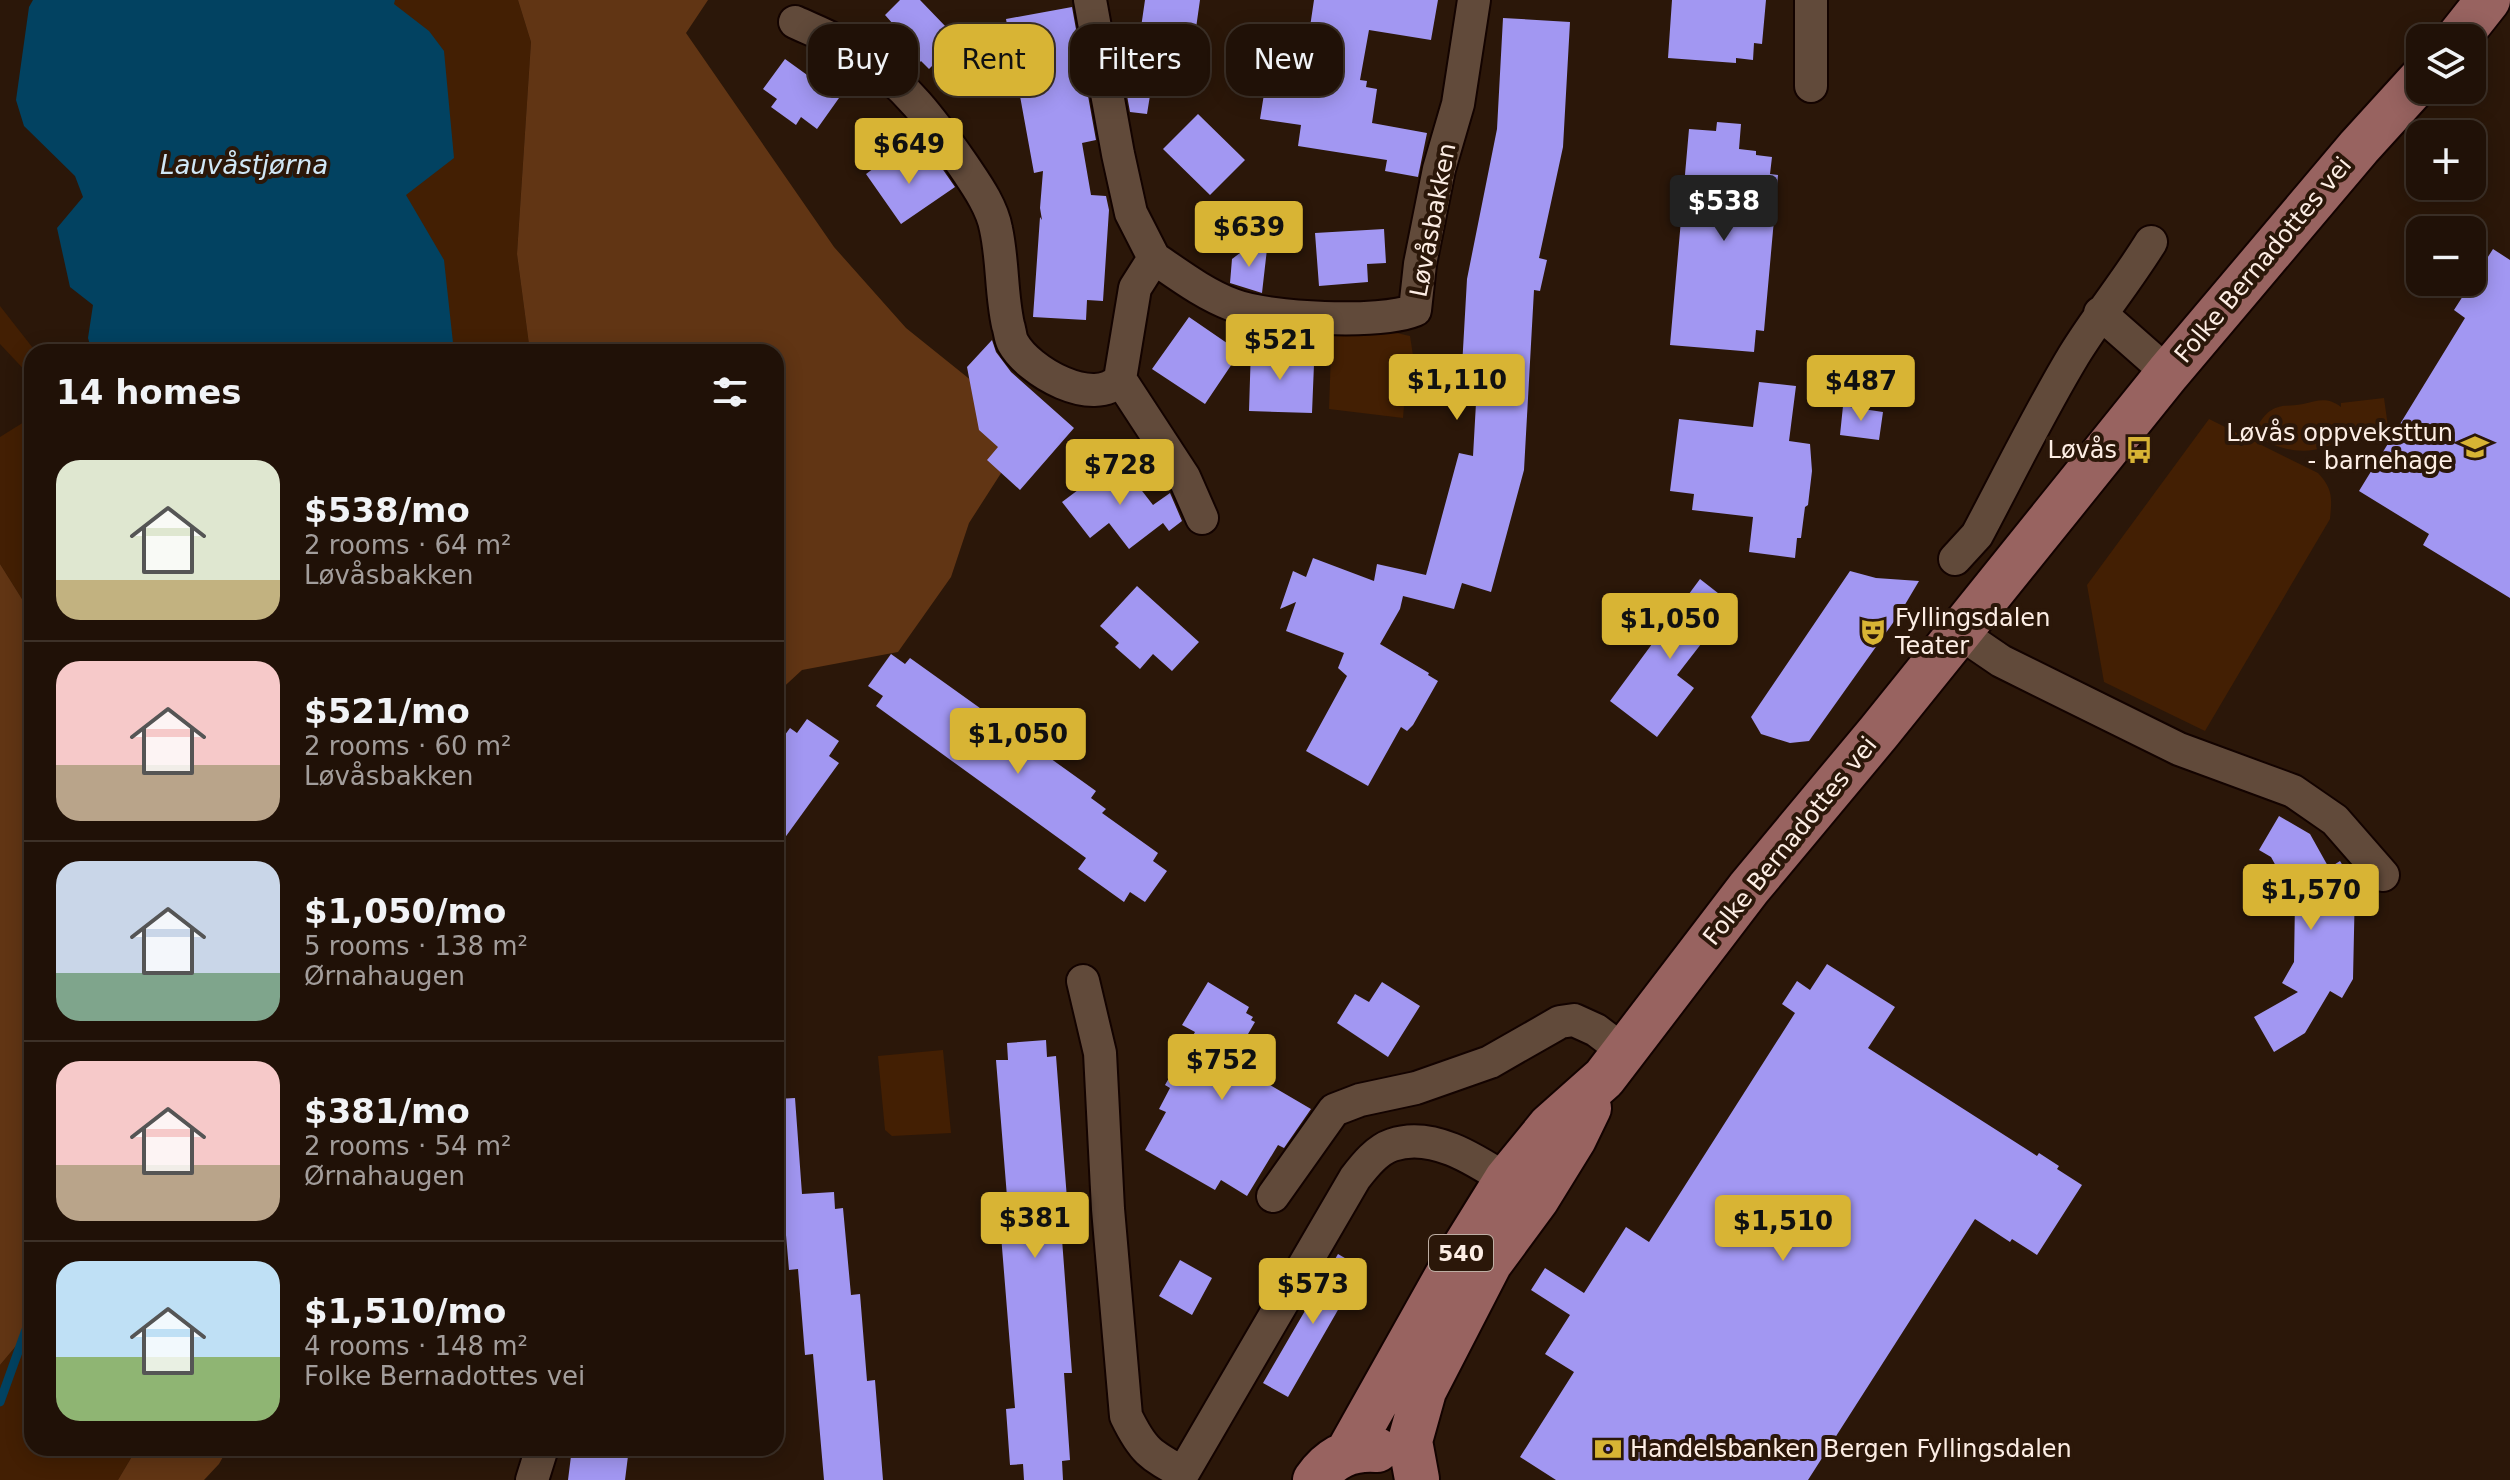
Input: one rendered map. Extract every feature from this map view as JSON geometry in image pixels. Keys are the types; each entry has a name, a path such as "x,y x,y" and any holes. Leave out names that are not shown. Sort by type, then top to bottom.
{"main road":[{"path":"2438,24 2454,0"},
{"path":"2469,24 2488,0"},
{"name":"Folke Bernadottes vei","path":"2359,147 2406,73"},
{"name":"Folke Bernadottes vei","path":"1417,1480 1410,1441 1424,1391 1490,1263 1550,1126 1614,1065 1749,888 1960,633 2168,373 2406,95"},
{"name":"Folke Bernadottes vei","path":"1348,1452 1449,1272 1521,1190"},
{"name":"540","path":"1315,1480 1335,1458 1363,1449 1388,1453 1410,1468 1417,1480"}],"street":[{"name":"Løvåsbakken","path":"1090,0 1131,213 1154,258 1200,289 1234,306 1292,316 1361,318 1415,310 1420,264 1439,169 1458,104 1474,0"},
{"path":"1811,0 1811,86"},
{"path":"795,22 861,54 895,81 934,122 979,188 996,227 1002,298 1013,343 1040,370 1078,389 1113,387 1120,379 1135,288 1154,258"},
{"path":"1955,559 1977,535 2073,357 2151,242"},
{"name":"Folke Bernadottes vei","path":"2100,313 2168,373"},
{"path":"1120,379 1184,477 1202,518"},
{"path":"1960,633 2001,661 2179,749 2293,791 2335,820 2383,875"},
{"path":"1083,981 1100,1053 1108,1209 1126,1416 1137,1440 1152,1456 1181,1477 1347,1191 1370,1160 1392,1145 1416,1142 1434,1144 1471,1159 1521,1190"},
{"path":"1273,1196 1334,1110 1360,1100 1416,1088 1490,1062 1560,1022 1574,1020 1596,1030 1614,1065"},
{"path":"532,1480 540,1456"}],"shaded area":[{"path":"380,0 518,0 531,42 517,254 529,344 424,344"},
{"path":"518,0 708,0 686,33 834,247 906,328 1013,414 1023,439 969,523 951,577 898,652 802,670 784,687 784,344 529,344 517,254 531,42"},
{"path":"0,306 30,344 24,344 24,370 0,344"},
{"path":"1332,324 1410,336 1417,381 1405,393 1403,418 1329,409"},
{"path":"2384,398 2389,434 2346,440 2345,434 2326,447 2304,451 2281,447 2260,438 2257,426 2268,412 2279,407 2322,400 2341,407 2341,403"},
{"path":"2209,419 2318,473 2329,489 2331,505 2330,519 2205,731 2104,682 2087,585"},
{"path":"24,422 24,602 0,564 0,437"},
{"path":"0,564 24,602 24,1334 0,1365"},
{"path":"943,1050 951,1133 892,1136 885,1130 878,1056"},
{"path":"24,1334 24,1456 132,1456 118,1480 0,1480 0,1365"},
{"path":"132,1456 224,1456 204,1480 118,1480"}],"water":[{"name":"Lauvåstjørna","path":"33,0 395,0 394,4 429,31 444,51 454,158 406,195 444,260 453,344 90,344 93,305 70,287 57,228 83,197 75,176 24,126 16,100 29,7"}],"building":[{"path":"900,0 920,0 943,24 934,24 934,66 929,69 921,61 918,64 918,24 893,24 885,15"},
{"path":"1145,0 1200,0 1197,24 1142,24"},
{"path":"1314,0 1438,0 1431,40 1369,30 1360,80 1367,81 1366,87 1377,89 1372,123 1427,133 1418,177 1385,171 1387,160 1298,146 1301,125 1260,119 1264,96 1343,96 1343,24 1310,24"},
{"path":"1672,0 1766,0 1762,44 1754,43 1753,60 1736,58 1736,63 1668,58"},
{"path":"1072,7 1075,24 1070,24 1070,96 1088,96 1096,140 1082,143 1091,195 1106,196 1109,210 1103,301 1087,300 1086,320 1033,317 1043,171 1034,173 1020,96 1054,96 1054,24 1007,24 1006,19"},
{"path":"1503,18 1570,22 1563,147 1539,258 1547,260 1540,291 1534,290 1524,470 1491,592 1462,583 1454,609 1403,596 1400,609 1380,644 1438,681 1413,725 1407,731 1401,727 1368,786 1306,751 1347,676 1338,668 1344,653 1286,631 1296,602 1280,609 1293,571 1306,577 1313,558 1374,581 1377,564 1426,575 1459,453 1473,456 1476,403 1460,402 1467,279 1497,129"},
{"path":"785,59 808,76 808,96 839,98 817,129 801,117 796,125 771,107 777,99 763,89"},
{"path":"1127,96 1150,96 1147,114 1130,112"},
{"path":"1198,114 1245,160 1210,195 1163,149"},
{"path":"1717,122 1741,124 1739,149 1772,157 1770,174 1778,175 1764,331 1756,330 1754,352 1670,345 1689,129 1716,131"},
{"path":"897,151 912,173 930,160 935,168 939,164 955,187 901,224 866,174"},
{"path":"1384,229 1386,263 1367,264 1368,282 1319,286 1315,233"},
{"path":"1248,247 1267,249 1262,293 1230,283 1232,259"},
{"path":"2493,249 2510,260 2510,598 2423,545 2429,534 2359,491 2465,318 2454,310 2463,296 2486,296 2486,260"},
{"path":"1189,317 1240,352 1205,404 1152,369"},
{"path":"992,340 996,352 1011,372 1074,428 1020,490 987,460 998,447 979,430 967,367"},
{"path":"1251,347 1292,349 1292,359 1304,359 1304,364 1314,364 1312,413 1249,411"},
{"path":"1759,382 1796,386 1789,441 1810,444 1812,471 1808,505 1805,507 1801,538 1797,538 1795,558 1749,552 1753,517 1692,510 1694,494 1670,491 1679,419 1753,427"},
{"path":"1843,406 1883,412 1879,440 1840,435"},
{"path":"1118,460 1153,505 1170,493 1182,521 1169,531 1163,523 1129,549 1109,523 1090,538 1062,502"},
{"path":"1850,571 1876,578 1919,581 1900,613 1809,741 1790,743 1761,734 1751,717"},
{"path":"1700,579 1732,604 1677,675 1694,688 1657,737 1610,701"},
{"path":"1137,586 1199,642 1172,671 1153,654 1140,669 1115,647 1119,643 1100,626"},
{"path":"891,654 905,664 910,658 1096,791 1091,798 1106,809 1102,813 1158,853 1153,861 1167,871 1145,902 1130,892 1124,902 1078,869 1086,858 876,706 883,696 868,686"},
{"path":"807,719 839,741 829,756 839,763 784,839 784,736 790,728 797,733"},
{"path":"2279,816 2310,834 2329,868 2340,861 2355,886 2353,979 2342,998 2330,991 2305,1033 2274,1052 2254,1017 2298,992 2282,983 2294,962 2295,901 2271,857 2259,850"},
{"path":"1827,964 1895,1007 1868,1048 2037,1156 2039,1153 2082,1185 2037,1255 1975,1219 1808,1480 1556,1480 1520,1457 1574,1372 1545,1354 1570,1315 1531,1290 1545,1268 1584,1293 1626,1227 1649,1242 1795,1013 1782,1004 1797,981 1810,990"},
{"path":"1208,982 1249,1007 1246,1013 1255,1022 1248,1034 1257,1039 1241,1068 1311,1109 1284,1148 1278,1145 1247,1196 1221,1180 1215,1190 1145,1150 1166,1112 1159,1109 1170,1088 1165,1085 1195,1032 1182,1025"},
{"path":"1382,982 1420,1006 1388,1057 1337,1023 1355,994 1369,1002"},
{"path":"1046,1040 1047,1057 1056,1056 1067,1199 1059,1199 1072,1373 1064,1373 1070,1460 1062,1461 1063,1480 1024,1480 1023,1464 1010,1465 1006,1409 1015,1408 1001,1235 1010,1234 996,1060 1008,1060 1007,1043"},
{"path":"795,1098 802,1194 834,1192 835,1209 843,1208 851,1295 860,1294 867,1381 875,1380 883,1480 824,1480 813,1354 805,1355 798,1269 789,1270 784,1212 784,1099"},
{"path":"1338,1254 1362,1268 1288,1397 1263,1383"},
{"path":"1180,1260 1212,1278 1192,1315 1159,1296"},
{"path":"571,1456 628,1456 625,1480 568,1480"}],"waterway":[{"path":"0,1402 24,1335"}],"place":[{"name":"Løvås oppveksttun - barnehage","path":"2475,447"},
{"name":"Løvås","path":"2139,450"},
{"name":"Fyllingsdalen Teater","path":"1873,632"},
{"name":"Handelsbanken Bergen Fyllingsdalen","path":"1608,1449"}]}
